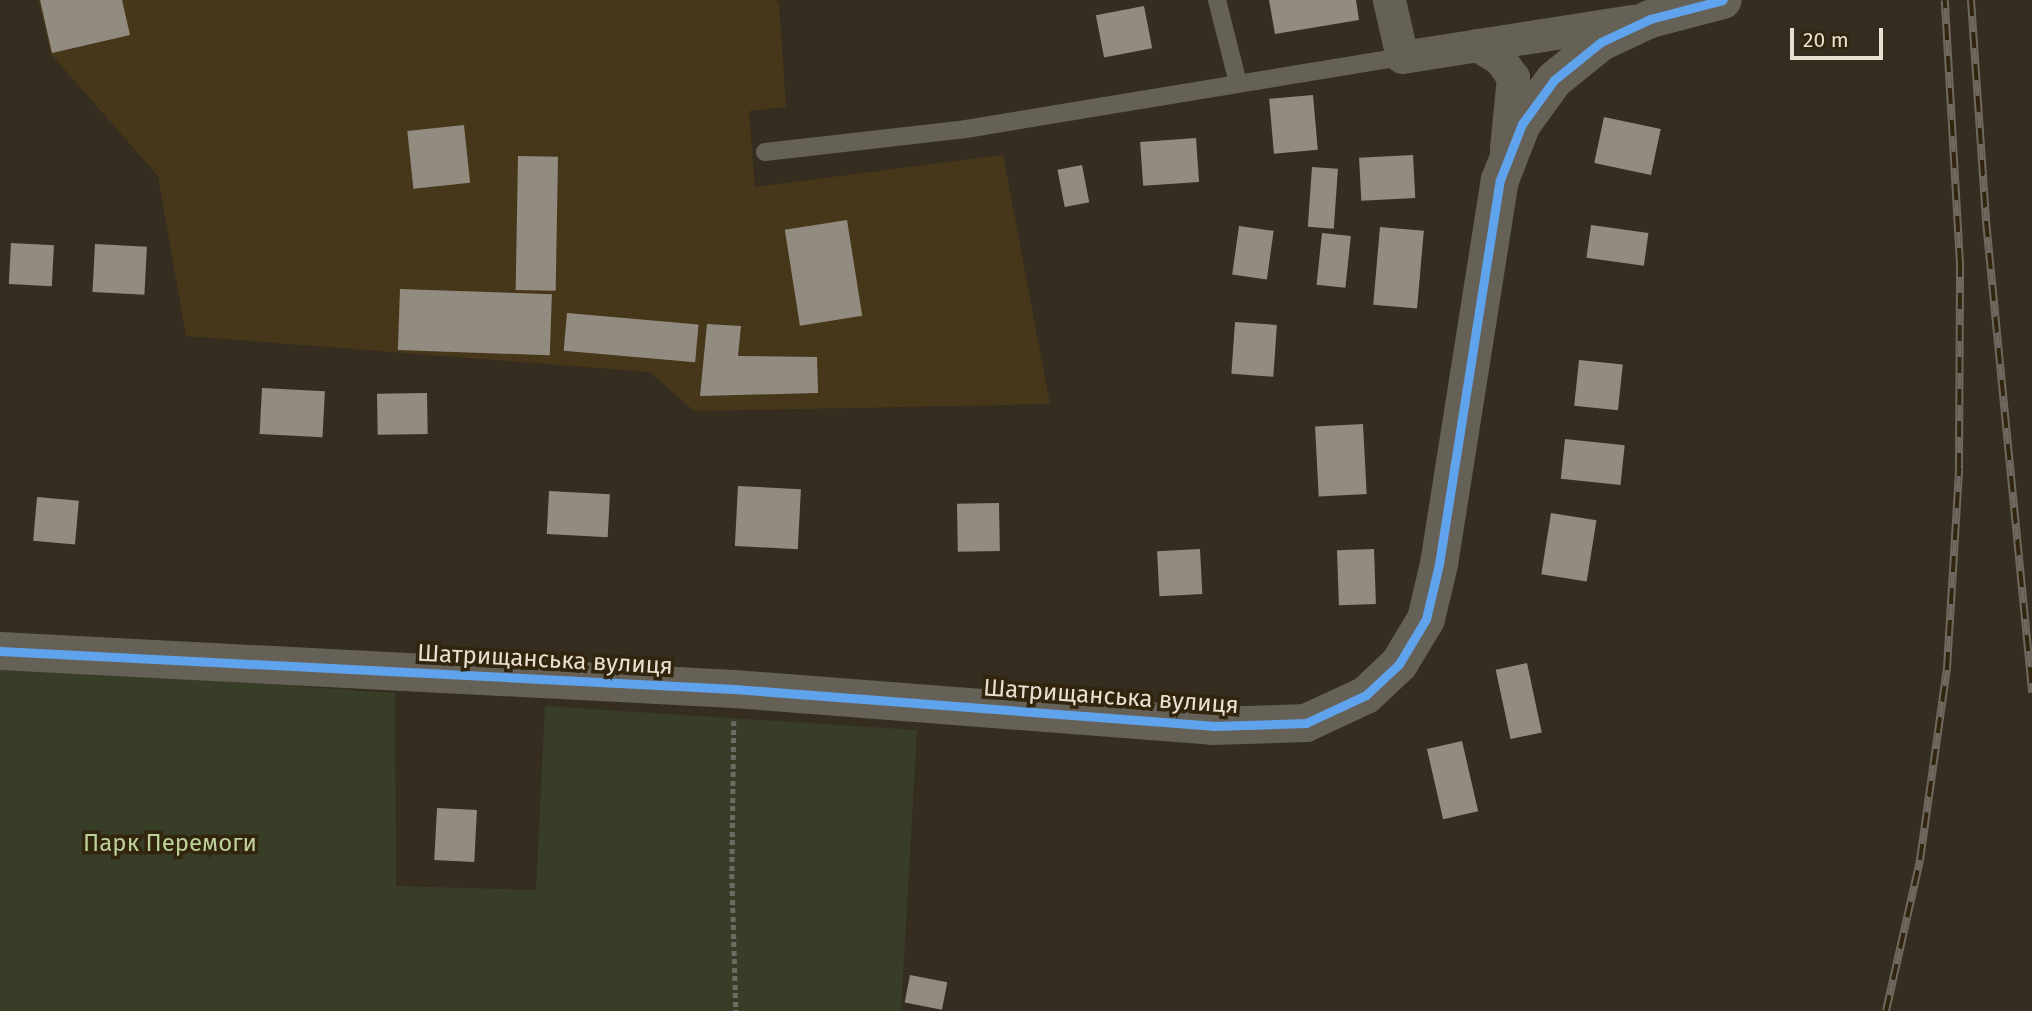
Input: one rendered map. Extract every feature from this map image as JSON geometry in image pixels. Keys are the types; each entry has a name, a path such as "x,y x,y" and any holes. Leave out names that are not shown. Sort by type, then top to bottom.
{"street":[{"path":"1389,0 1402,57 1650,19"},
{"name":"Шатрищанська вулиця","path":"0,651 734,689 1213,726 1306,723 1366,695 1399,664 1426,619 1439,565 1503,169 1522,124 1554,80 1601,42 1650,19 1723,0"},
{"path":"1477,45 1499,58 1513,77 1503,169"}],"lane":[{"path":"1217,0 1238,83"},
{"path":"765,152 966,129 1402,57"}],"path":[{"path":"734,689 732,874 736,1011"}],"shaded area":[{"path":"38,0 775,0 779,2 786,107 749,111 755,187 1003,155 1050,404 694,411 650,372 186,336 158,176 51,54"}],"green space":[{"name":"Парк Перемоги","path":"0,666 395,693 396,886 536,890 545,706 917,730 901,1011 0,1011"}],"building":[{"path":"40,0 122,0 130,35 52,53"},
{"path":"1269,0 1356,0 1359,20 1275,34"},
{"path":"1144,6 1152,48 1104,58 1096,15"},
{"path":"1313,95 1318,150 1274,154 1269,99"},
{"path":"1604,117 1661,129 1651,175 1594,163"},
{"path":"464,125 470,183 413,189 407,131"},
{"path":"1196,138 1199,182 1143,186 1140,142"},
{"path":"1413,155 1415,198 1361,201 1359,158"},
{"path":"518,156 558,157 556,291 516,290"},
{"path":"1082,165 1089,202 1065,207 1057,170"},
{"path":"1312,167 1338,169 1334,229 1308,227"},
{"path":"847,220 862,316 800,326 785,230"},
{"path":"1591,225 1648,233 1644,266 1586,258"},
{"path":"1239,226 1274,231 1267,279 1232,275"},
{"path":"1380,227 1424,231 1417,309 1373,305"},
{"path":"1322,233 1351,236 1345,288 1317,285"},
{"path":"11,243 54,245 52,286 9,284"},
{"path":"95,244 147,247 144,295 92,292"},
{"path":"400,289 552,294 550,355 398,350"},
{"path":"567,313 698,325 695,362 564,351"},
{"path":"1235,322 1277,325 1273,377 1231,374"},
{"path":"707,324 741,326 738,356 817,357 818,393 700,396"},
{"path":"1579,360 1623,365 1618,410 1574,406"},
{"path":"262,388 325,391 323,437 260,434"},
{"path":"427,393 428,434 378,435 377,394"},
{"path":"1363,424 1367,494 1319,496 1315,427"},
{"path":"1565,439 1625,445 1620,485 1561,479"},
{"path":"738,486 801,489 798,549 735,546"},
{"path":"549,491 610,494 608,537 547,534"},
{"path":"37,497 79,501 75,544 33,541"},
{"path":"999,503 1000,551 958,552 957,504"},
{"path":"1551,513 1596,520 1587,581 1541,574"},
{"path":"1200,549 1202,594 1159,596 1157,551"},
{"path":"1374,549 1376,604 1339,605 1337,550"},
{"path":"1527,663 1542,732 1510,739 1496,670"},
{"path":"1462,741 1478,811 1443,819 1427,749"},
{"path":"437,808 477,810 474,862 434,860"},
{"path":"910,975 947,982 942,1010 905,1002"}],"railway":[{"path":"1886,1011 1920,860 1947,668 1959,469 1960,264 1945,0"},
{"path":"1971,0 1986,221 2032,693"}],"cycle path":[{"path":"0,651 734,689 1213,726 1306,723 1366,695 1399,664 1426,619 1439,564 1500,180 1522,124 1554,80 1601,42 1650,19 1723,0"}]}
